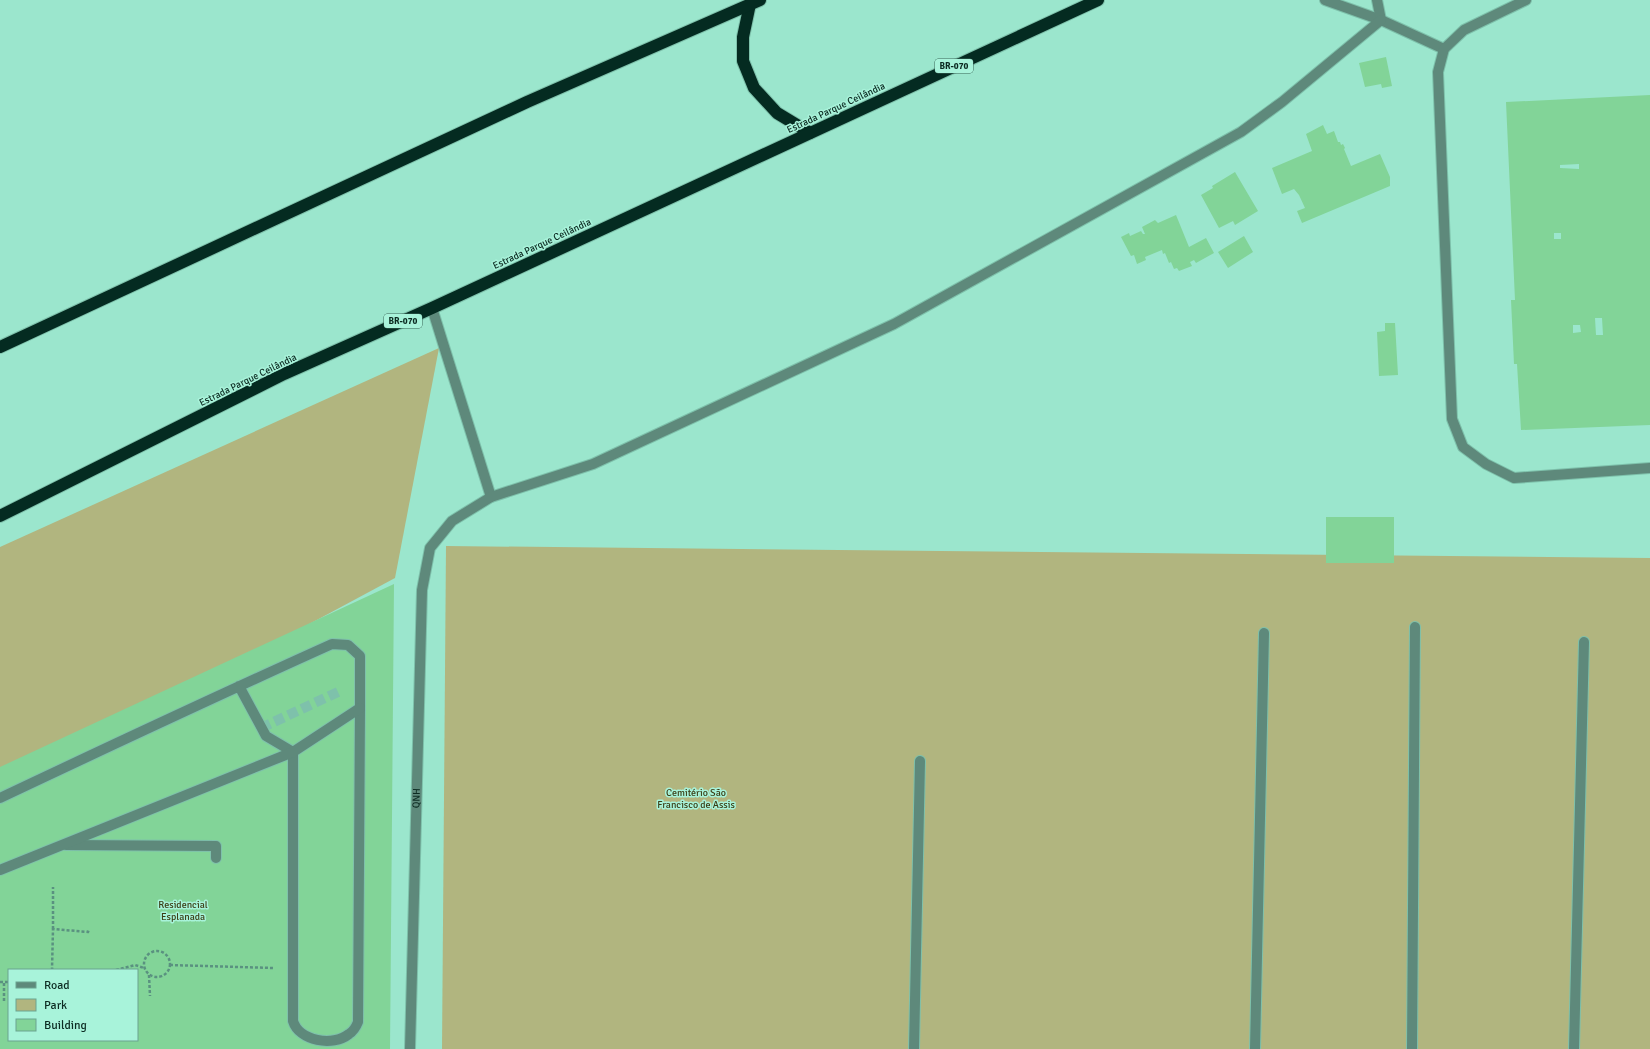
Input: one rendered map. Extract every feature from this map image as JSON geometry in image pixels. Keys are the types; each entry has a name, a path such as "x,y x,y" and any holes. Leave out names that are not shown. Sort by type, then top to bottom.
{"highway":[{"name":"Estrada Parque Ceilândia","path":"0,516 284,374 432,308 1098,0"},
{"path":"755,2 743,37 743,61 754,88 777,113 810,133"},
{"path":"0,347 527,102 755,2"}],"street":[{"path":"1325,0 1381,20 1444,49"},
{"path":"1377,0 1381,20"},
{"path":"1526,0 1464,30 1444,49 1438,72 1452,419 1463,448 1486,464 1514,478 1650,468"},
{"path":"432,308 491,497 593,464 894,324 1241,132 1282,102 1381,20"},
{"name":"QNH","path":"410,1049 422,590 430,548 452,522 491,497"},
{"path":"1412,1049 1415,627"},
{"path":"1255,1049 1264,632"},
{"path":"1574,1049 1584,642"},
{"path":"0,798 332,644 348,645 360,656 358,1022 348,1035 337,1040 307,1037 295,1028 293,1021 293,752"},
{"path":"239,686 266,736 293,752"},
{"path":"0,870 293,752 360,708"},
{"path":"914,1049 920,762"},
{"path":"60,845 216,846 216,858"}],"path":[{"path":"52,969 53,887"},
{"path":"53,930 88,932 89,929"},
{"path":"149,975 158,978 167,973 170,965 168,956 160,950 151,952 144,958 144,968 149,975 150,996"},
{"path":"120,969 135,965 144,968"},
{"path":"170,965 293,969"},
{"path":"0,982 8,982"},
{"path":"4,982 4,1000"}],"green space":[{"path":"439,348 395,578 0,790 0,547"},
{"name":"Cemitério São Francisco de Assis","path":"446,546 1650,558 1650,1049 442,1049"}],"building":[{"path":"1386,57 1392,86 1382,88 1381,84 1365,87 1359,63"},
{"path":"1650,95 1650,425 1521,430 1517,364 1514,364 1511,300 1515,300 1506,102","holes":["1579,164 1579,169 1560,168 1560,165","1554,233 1561,233 1561,239 1554,239","1595,318 1602,318 1603,335 1596,335","1573,325 1580,325 1581,332 1573,333"]},
{"path":"1323,125 1327,134 1334,131 1338,142 1340,142 1341,145 1343,144 1351,166 1380,154 1390,177 1390,186 1302,223 1297,211 1305,208 1299,195 1294,189 1282,194 1272,168 1312,151 1306,134"},
{"path":"1235,172 1258,211 1235,225 1233,221 1219,228 1201,195 1213,188 1212,186"},
{"path":"1176,215 1189,247 1206,238 1214,253 1196,263 1194,260 1190,262 1192,266 1179,271 1177,268 1174,269 1171,262 1169,263 1165,253 1163,254 1162,250 1145,257 1146,260 1137,264 1134,255 1131,256 1121,237 1129,233 1130,236 1141,231 1145,234 1142,227 1155,220 1158,223"},
{"path":"1244,236 1253,252 1228,268 1218,252"},
{"path":"1385,323 1395,323 1398,375 1379,376 1377,332 1385,331"},
{"path":"1326,517 1394,517 1394,563 1326,563"},
{"path":"394,584 390,1049 0,1049 0,767"}],"tunnel":[{"path":"261,728 340,691"}],"park label":[{"name":"Residencial Esplanada","path":"183,910"}]}
